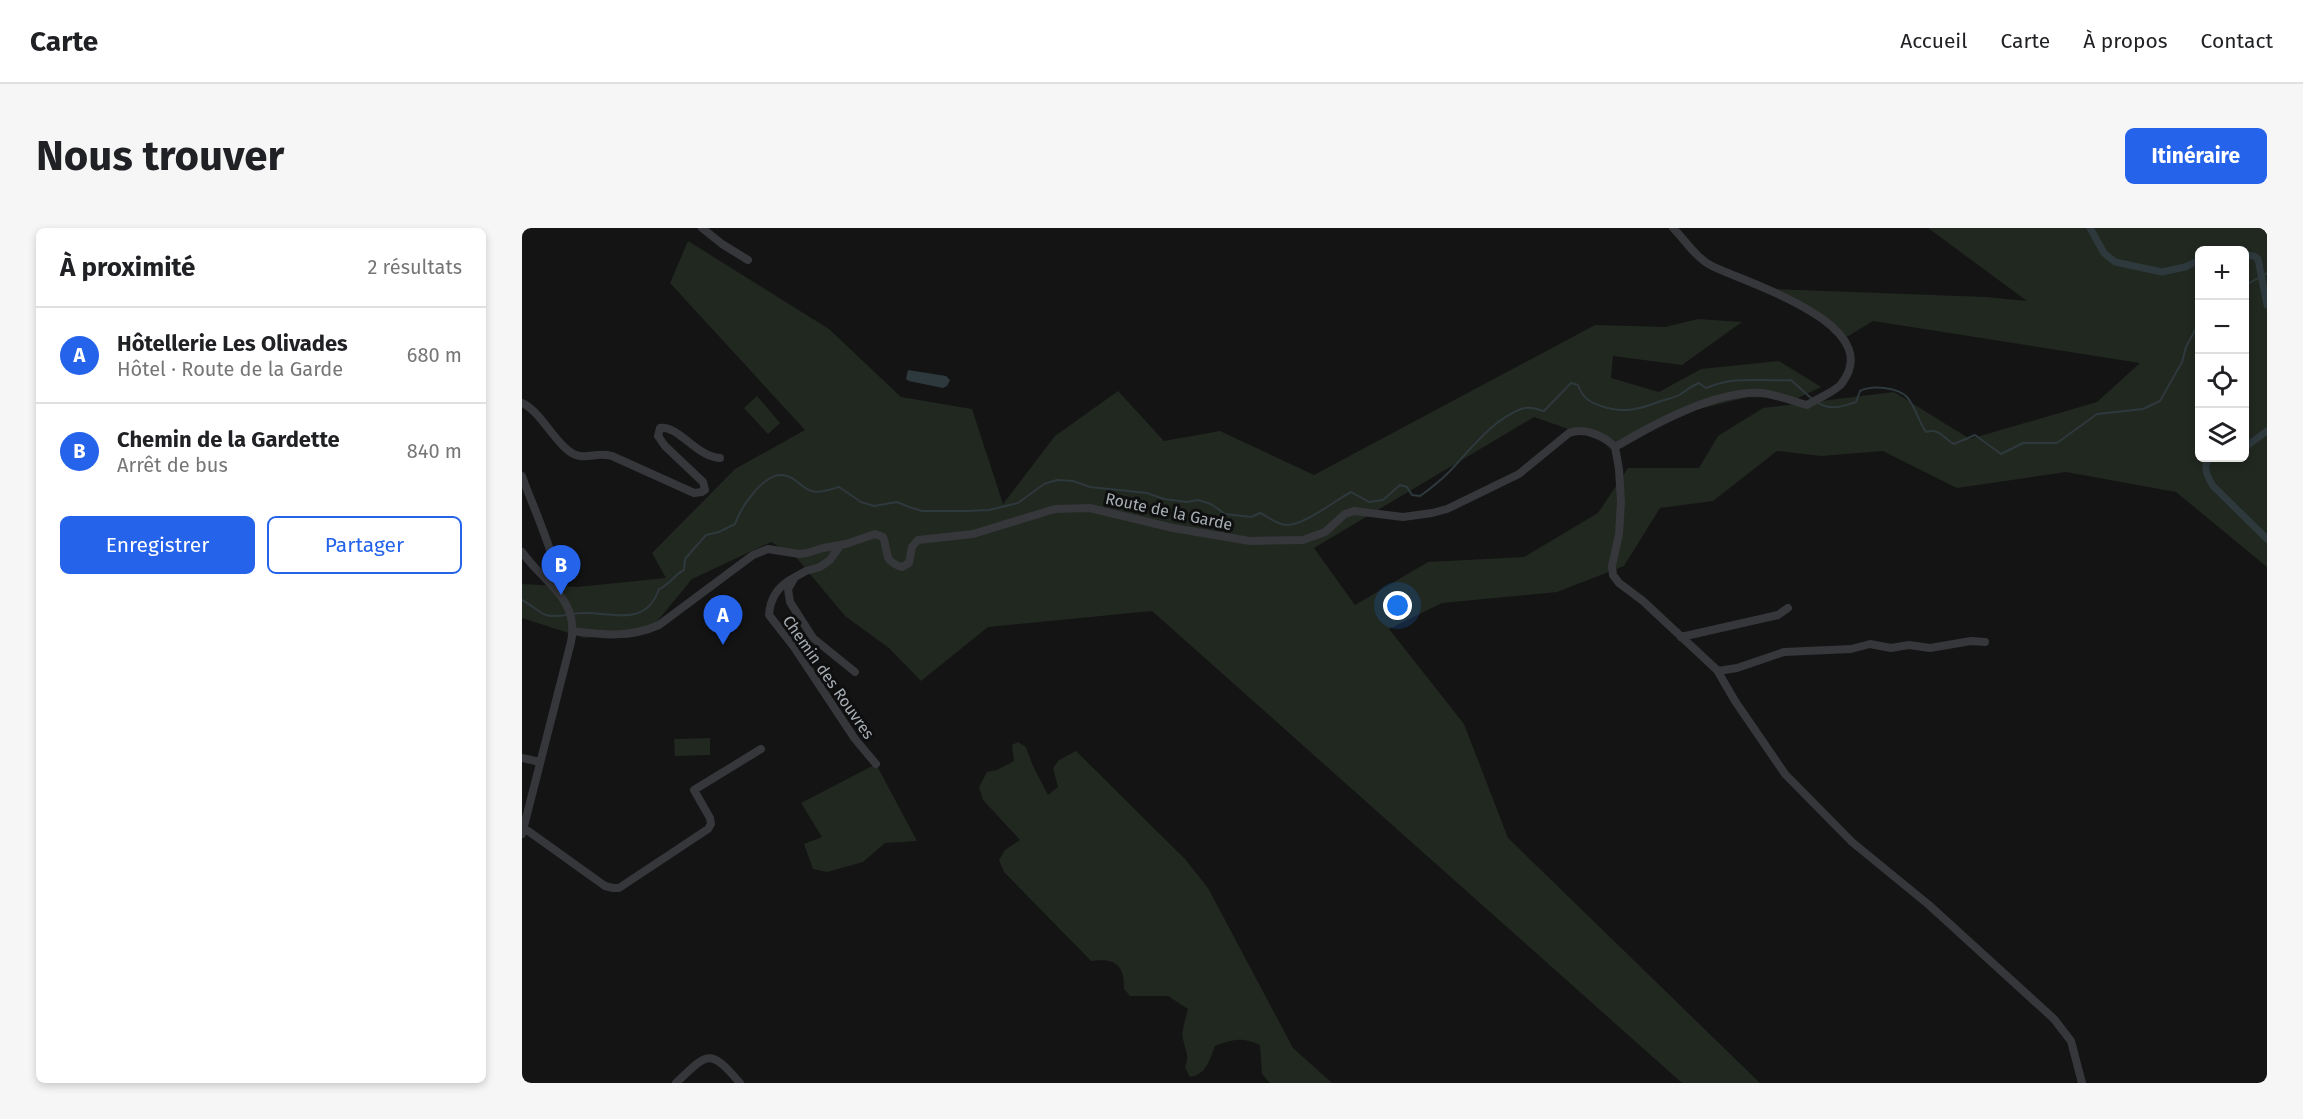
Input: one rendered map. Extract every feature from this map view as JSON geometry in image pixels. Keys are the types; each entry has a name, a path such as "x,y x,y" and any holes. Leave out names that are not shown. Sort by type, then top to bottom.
{"street":[{"path":"702,228 748,260"},
{"path":"1673,228 1710,266 1804,306 1845,340 1849,352 1849,369 1842,385 1810,404 1804,405 1788,398 1761,393 1735,395 1692,408 1615,447 1621,502 1619,534 1612,566 1613,575 1619,583 1643,601 1718,671 1785,774 1871,860 1922,899 2054,1019 2071,1041 2082,1083"},
{"path":"522,403 532,409 558,439 574,453 580,456 602,453 612,456 694,493 705,490 703,483 664,446 658,436 660,428 668,428 707,455 720,458"},
{"name":"Route de la Garde","path":"573,631 612,636 648,630 760,550 775,549 799,554 840,546 871,535 880,535 885,542 886,556 894,564 902,567 909,563 912,547 918,540 973,534 1055,509 1090,508 1173,528 1250,541 1303,540 1325,532 1345,514 1354,511 1403,517 1447,509 1519,474 1569,433 1575,431 1600,435 1615,447"},
{"path":"522,476 559,580 556,590"},
{"path":"840,546 830,560 820,567 795,577 788,589 790,602 813,638 832,651 855,672"},
{"path":"522,552 556,590 569,610 573,622 573,631 523,831 605,886 619,888 708,829 711,824 710,818 694,790 761,748"},
{"name":"Chemin des Rouvres","path":"795,577 785,582 776,592 770,605 769,615 794,647 855,739 876,764"},
{"path":"1681,637 1778,615 1788,608"},
{"path":"1718,671 1727,671 1784,652 1851,648 1870,644 1891,648 1909,645 1930,648 1971,641 1985,642"},
{"path":"522,758 540,762"},
{"path":"676,1083 701,1059 709,1057 718,1060 740,1083"}],"shaded area":[{"path":"1928,228 2267,228 2267,567 2176,492 2066,472 1957,488 1883,451 1821,456 1777,451 1713,501 1660,508 1624,566 1557,592 1442,603 1389,629 1464,724 1508,838 1760,1083 1682,1083 1152,611 988,627 921,681 889,648 845,616 795,556 771,542 692,579 650,630 584,638 522,618 522,584 577,587 666,578 652,553 735,469 805,430 670,283 688,241 829,329 901,397 972,409 1003,504 1055,436 1118,391 1164,441 1220,431 1314,475 1595,325 1665,327 1698,319 1742,322 1682,365 1613,356 1611,378 1659,392 1701,369 1779,361 1821,387 1796,399 1748,397 1683,413 1622,448 1534,417 1314,548 1355,605 1428,562 1524,557 1598,513 1628,468 1699,468 1718,436 1763,408 1894,392 1970,439 2097,402 2140,363 1873,321 1845,338 1771,289 1986,297 2027,301"},
{"path":"908,370 946,376 950,380 943,388 909,381 906,379"},
{"path":"757,396 780,423 768,434 744,408"},
{"path":"710,738 710,755 675,756 674,739"},
{"path":"1018,742 1026,747 1048,795 1058,787 1053,768 1059,760 1076,751 1185,859 1208,888 1293,1048 1332,1083 1270,1083 1262,1074 1260,1045 1243,1040 1233,1040 1215,1046 1204,1070 1190,1077 1185,1067 1187,1056 1183,1035 1188,1009 1168,996 1130,996 1124,989 1124,980 1116,964 1099,960 1091,961 1004,872 999,860 1005,850 1020,840 983,800 979,787 987,772 997,770 1014,761 1012,745"},
{"path":"876,764 917,841 885,843 863,862 827,872 813,869 804,844 822,837 801,803"}],"waterway":[{"path":"2090,228 2104,253 2115,262 2162,272 2195,262"},
{"path":"2249,256 2258,259 2267,305"},
{"path":"2249,283 2267,273"},
{"path":"1817,402 1826,406 1840,407 1856,402 1860,391 1865,389 1891,389 1907,397 1926,432 1938,432 1954,444 1975,435 2001,454 2023,443 2057,443 2097,414 2143,409 2160,401 2182,362 2186,347 2195,330"},
{"path":"572,614 623,615 644,610 652,602 659,589 684,570 685,559 706,535 719,532 735,524 742,509 754,493 767,480 775,476 790,477 814,492 839,487 861,502 874,506 897,502 922,511 989,510 1018,503 1044,484 1057,480 1073,481 1090,487 1147,493 1164,499 1187,502 1198,500 1211,504 1225,514 1251,517 1260,513 1286,525 1310,517 1351,492 1369,502 1383,500 1400,485 1407,487 1412,495 1420,496 1446,475 1500,420 1524,408 1544,411 1571,383 1578,385 1590,401 1617,410 1632,410 1677,396 1699,383 1706,388 1738,380 1791,380 1812,399"},
{"path":"2249,444 2267,431"},
{"path":"2207,462 2207,475 2213,486 2267,539"},
{"path":"522,600 546,615 567,615"}],"place":[{"name":"Chemin de la Gardette","path":"561,595"},
{"name":"Hôtellerie Les Olivades","path":"723,645"}]}
